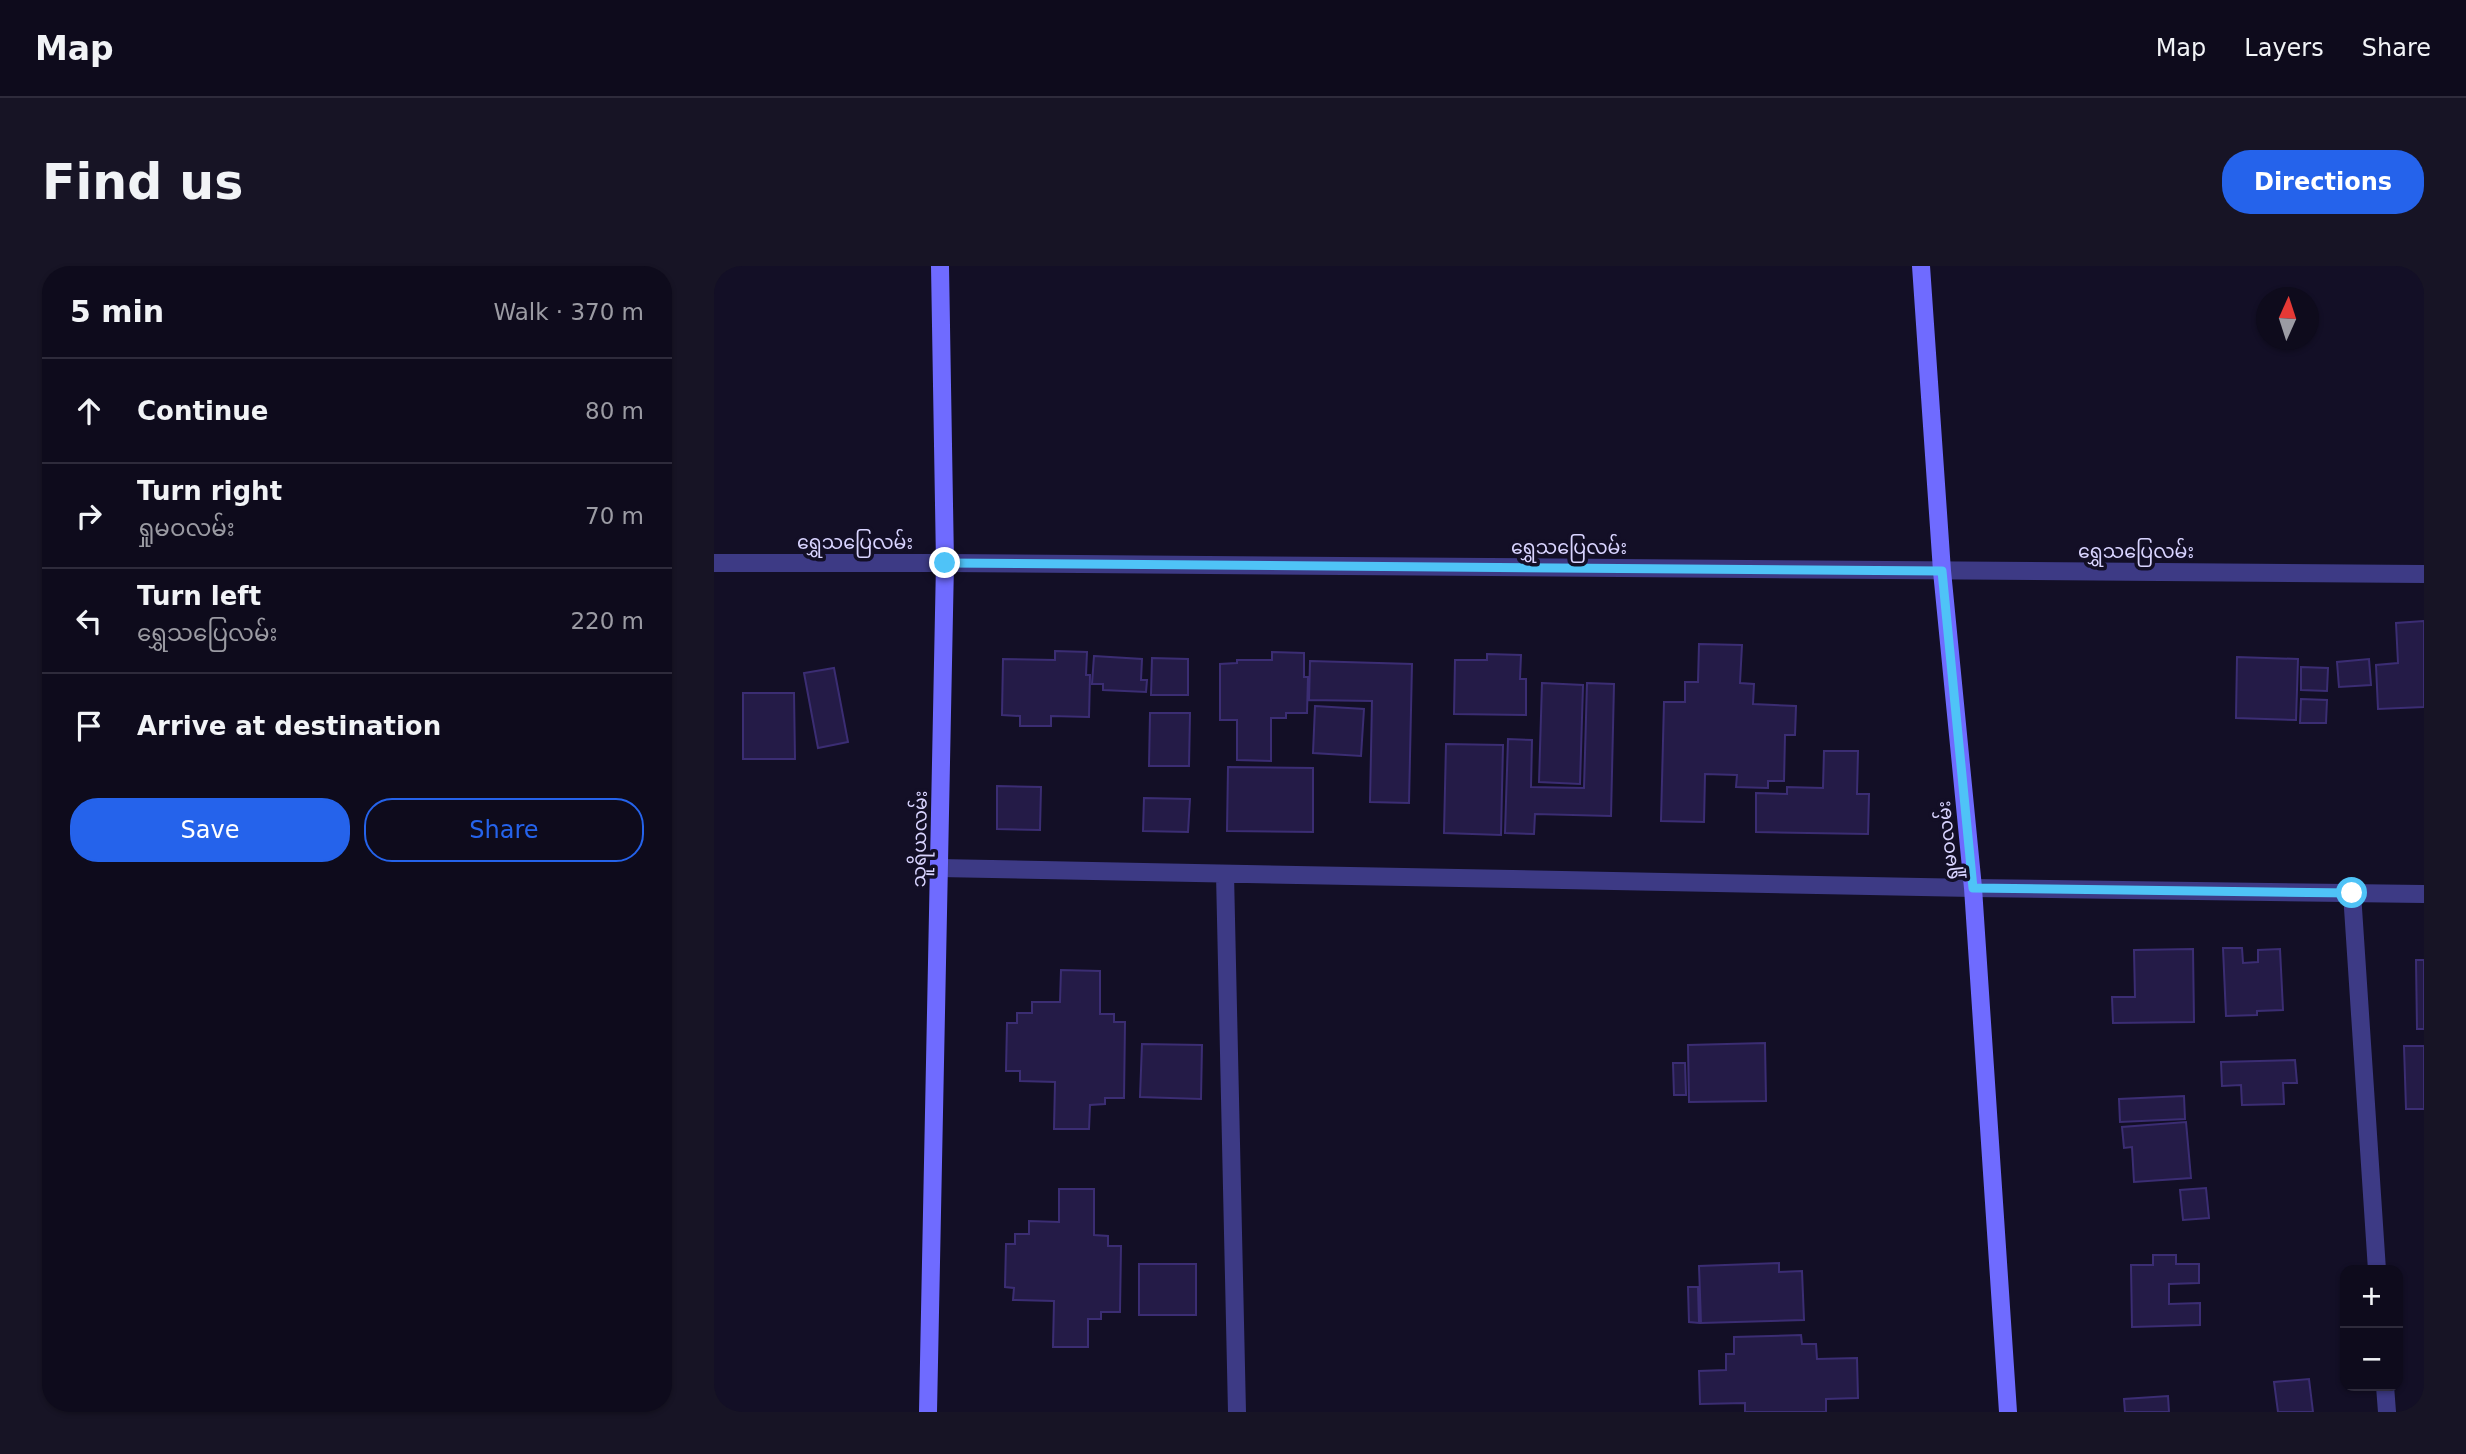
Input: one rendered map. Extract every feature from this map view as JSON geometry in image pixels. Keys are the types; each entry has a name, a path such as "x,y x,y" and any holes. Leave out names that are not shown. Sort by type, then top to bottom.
{"street":[{"name":"သူရိယလမ်း","path":"928,1412 945,563 940,266"},
{"name":"ရှုမဝလမ်း","path":"1921,266 1942,571 1973,888 2008,1412"},
{"name":"ရွှေသပြေလမ်း","path":"714,563 2424,574"},
{"path":"939,868 2424,894"},
{"path":"1226,874 1237,1412"},
{"path":"2352,893 2378,1265"},
{"path":"2385,1391 2387,1412"}],"building":[{"path":"2424,621 2424,707 2378,709 2376,665 2398,663 2396,623"},
{"path":"1699,644 1742,645 1740,683 1754,684 1753,704 1796,706 1795,735 1785,735 1784,781 1768,781 1768,788 1736,787 1737,775 1705,774 1704,822 1661,821 1664,702 1685,702 1685,682 1698,682"},
{"path":"1055,651 1087,652 1086,675 1090,675 1089,717 1051,716 1051,726 1020,726 1020,716 1002,715 1003,659 1055,660"},
{"path":"1272,652 1304,653 1304,677 1308,677 1307,713 1286,713 1286,718 1271,718 1271,761 1237,760 1237,720 1220,720 1220,664 1237,663 1237,660 1272,660"},
{"path":"1487,654 1521,655 1520,679 1526,679 1526,715 1454,714 1455,660 1487,660"},
{"path":"1094,656 1142,659 1141,680 1147,680 1146,692 1103,690 1103,684 1092,684"},
{"path":"2237,657 2298,659 2296,720 2236,718"},
{"path":"1152,658 1188,659 1188,695 1151,695"},
{"path":"2369,659 2371,685 2339,687 2337,662"},
{"path":"1310,661 1412,664 1409,803 1370,802 1372,701 1309,700"},
{"path":"2301,667 2328,668 2327,691 2301,690"},
{"path":"834,668 848,742 818,748 804,673"},
{"path":"1542,683 1583,685 1580,784 1539,782"},
{"path":"1587,683 1614,684 1611,816 1535,814 1534,834 1505,833 1508,739 1532,740 1531,787 1584,788"},
{"path":"743,693 794,693 795,759 743,759"},
{"path":"2301,699 2327,700 2326,723 2300,723"},
{"path":"1315,706 1364,709 1361,756 1313,753"},
{"path":"1150,713 1190,713 1189,766 1149,766"},
{"path":"1446,744 1503,745 1501,835 1444,833"},
{"path":"1824,751 1858,751 1857,794 1869,794 1868,834 1756,832 1756,793 1787,794 1787,787 1823,788"},
{"path":"1228,767 1313,768 1313,832 1227,831"},
{"path":"997,786 1041,787 1040,830 997,829"},
{"path":"1144,798 1190,799 1188,832 1143,831"},
{"path":"2223,948 2242,948 2243,963 2258,962 2258,950 2280,949 2283,1010 2257,1011 2257,1015 2226,1016"},
{"path":"2193,949 2194,1022 2113,1023 2112,997 2135,997 2134,950"},
{"path":"2416,960 2424,960 2424,1029 2417,1029"},
{"path":"1061,970 1100,971 1100,1014 1114,1014 1114,1022 1125,1022 1124,1098 1105,1098 1105,1104 1090,1105 1089,1129 1054,1129 1055,1082 1020,1081 1020,1071 1006,1071 1007,1023 1017,1023 1017,1013 1032,1013 1032,1002 1060,1002"},
{"path":"1765,1043 1766,1101 1689,1102 1688,1045"},
{"path":"1142,1044 1202,1045 1201,1099 1140,1097"},
{"path":"2404,1046 2424,1046 2424,1109 2406,1109"},
{"path":"2295,1060 2297,1083 2283,1083 2284,1104 2242,1105 2241,1085 2222,1086 2221,1062"},
{"path":"1673,1063 1685,1063 1686,1095 1674,1095"},
{"path":"2184,1096 2185,1119 2120,1122 2119,1099"},
{"path":"2186,1122 2191,1178 2134,1182 2132,1147 2124,1148 2122,1127"},
{"path":"2206,1188 2209,1218 2183,1220 2180,1190"},
{"path":"1059,1189 1094,1189 1094,1235 1108,1236 1108,1246 1121,1246 1120,1312 1101,1312 1101,1319 1088,1319 1088,1347 1053,1347 1054,1301 1013,1300 1014,1288 1005,1287 1006,1244 1015,1244 1015,1234 1029,1234 1029,1221 1059,1222"},
{"path":"2153,1255 2176,1255 2176,1264 2199,1264 2199,1283 2169,1284 2169,1304 2200,1303 2200,1325 2132,1327 2131,1265 2153,1265"},
{"path":"1779,1263 1779,1272 1802,1271 1804,1320 1701,1323 1699,1266"},
{"path":"1139,1264 1196,1264 1196,1315 1139,1315"},
{"path":"1688,1287 1698,1287 1699,1323 1689,1322"},
{"path":"1801,1335 1802,1344 1816,1344 1817,1359 1857,1358 1858,1398 1826,1399 1826,1412 1745,1412 1745,1403 1700,1404 1699,1371 1726,1370 1726,1354 1734,1354 1734,1337"},
{"path":"2309,1379 2313,1412 2278,1412 2274,1382"},
{"path":"2168,1396 2169,1412 2125,1412 2124,1399"}],"route":[{"path":"945,563 1942,571 1973,888 2352,893"}]}
